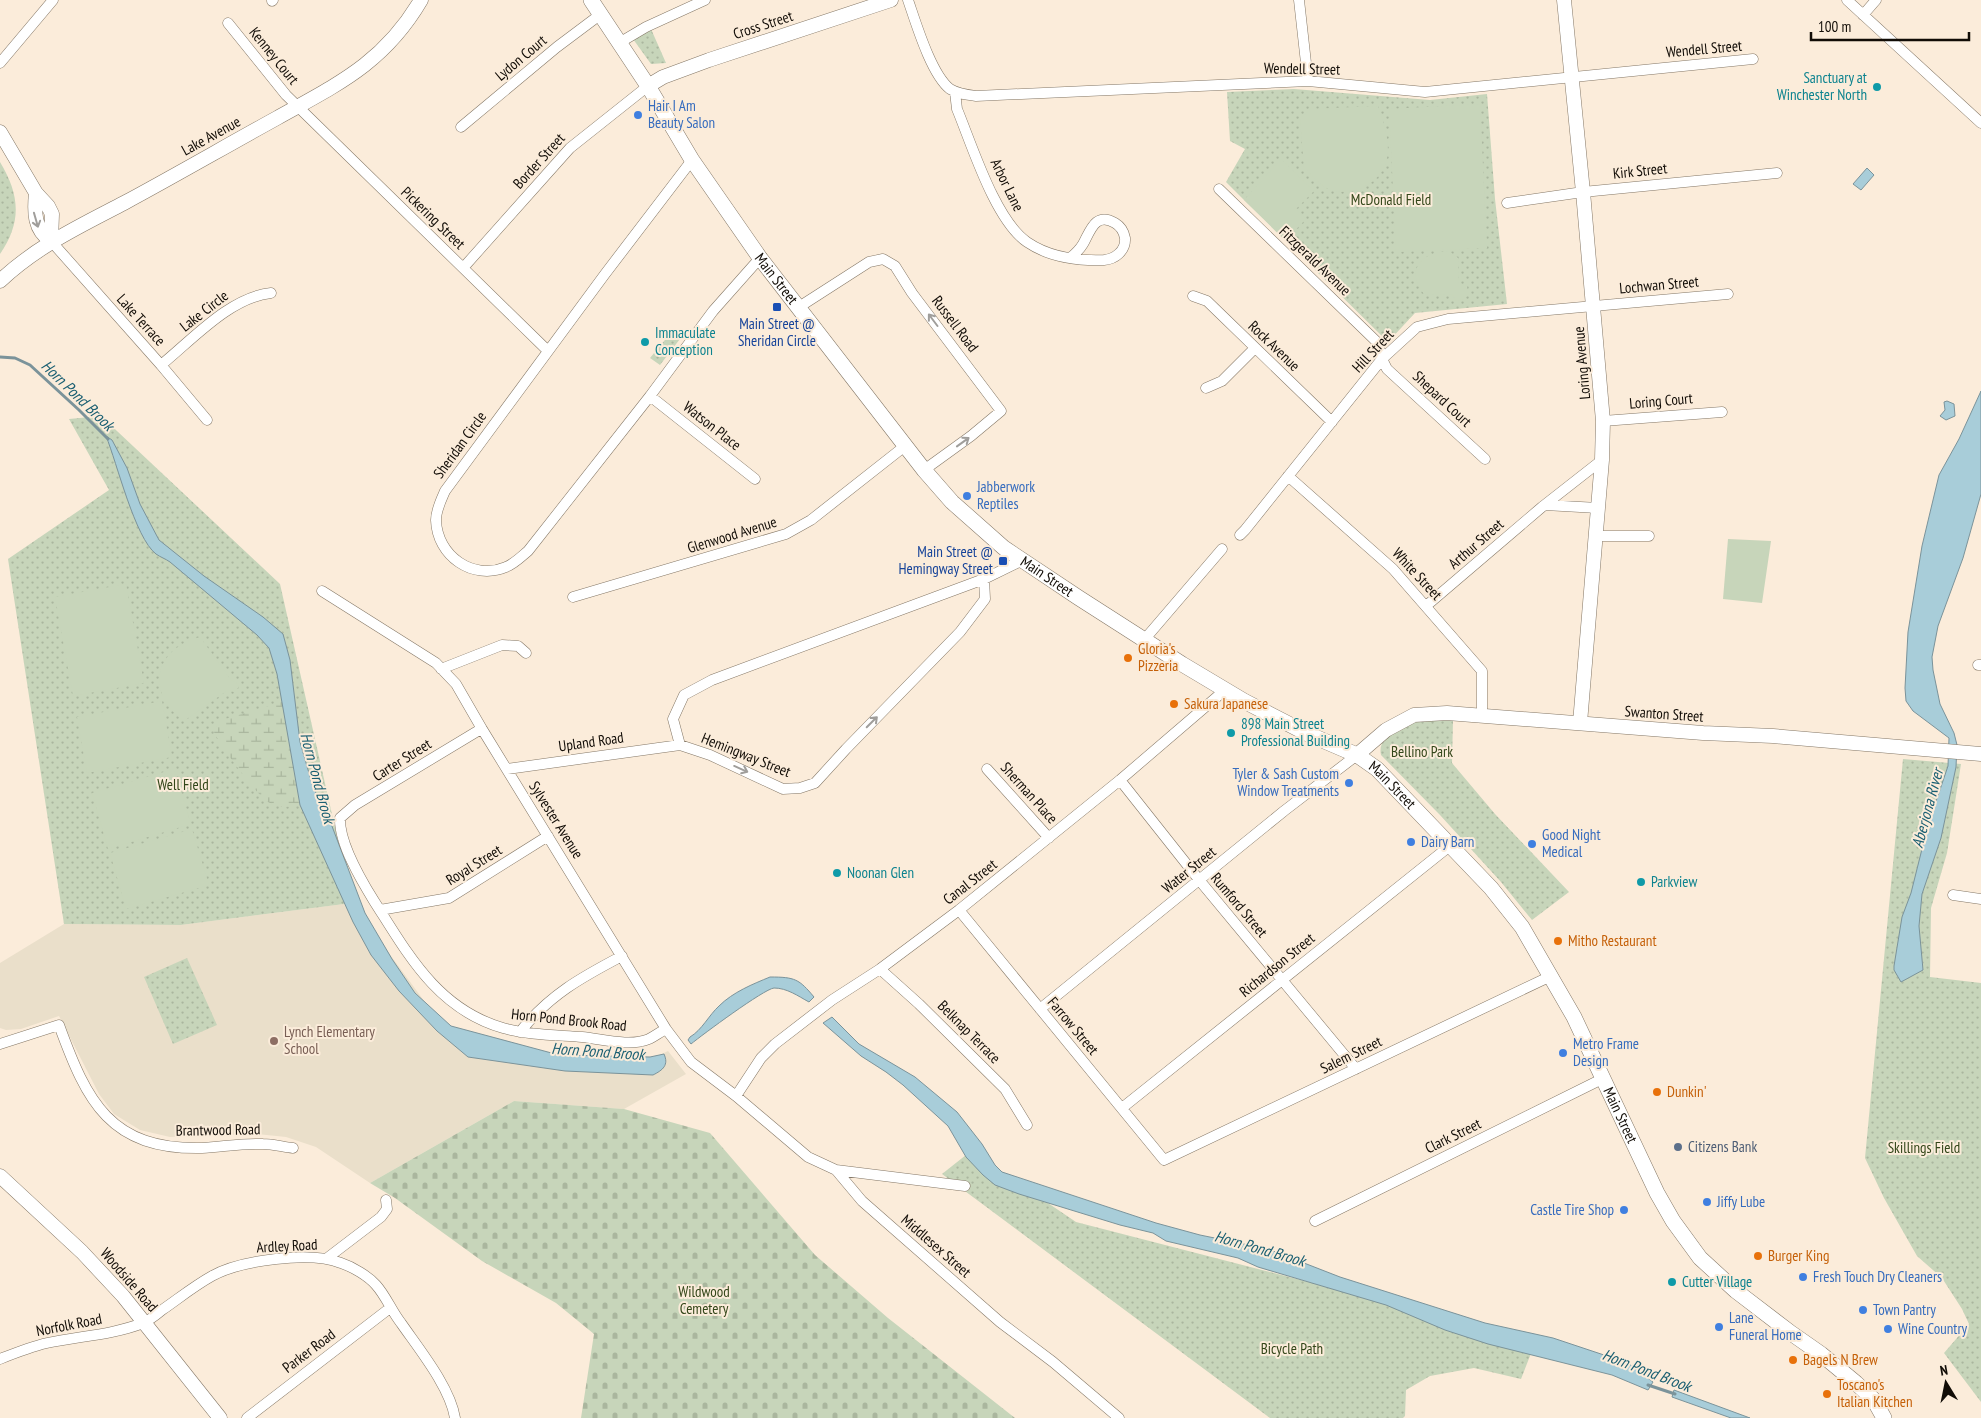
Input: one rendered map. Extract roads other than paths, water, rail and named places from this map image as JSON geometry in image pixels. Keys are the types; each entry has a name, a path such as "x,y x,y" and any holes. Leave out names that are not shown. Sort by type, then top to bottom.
{"main road":[{"name":"Main Street","path":"591,0 648,86 692,160 760,258 905,446 952,502 978,526 1022,560 1144,640 1224,690 1308,734 1356,755 1377,769 1491,888 1522,927 1552,976 1604,1078 1649,1176 1673,1222 1700,1258 1736,1291 1821,1354 1856,1383 1874,1400 1884,1418"}],"street":[{"path":"0,63 53,0"},
{"name":"Lake Avenue","path":"0,281 51,241 125,202 348,77 376,57 402,30 421,0"},
{"path":"620,43 646,27 705,0"},
{"name":"Cross Street","path":"648,86 663,77 709,60 891,0"},
{"path":"908,0 935,68 948,87 955,92"},
{"path":"1299,0 1308,81"},
{"name":"Loring Avenue","path":"1564,0 1584,192 1603,421 1602,460 1580,723"},
{"path":"1847,0 1981,123"},
{"path":"1863,15 1876,0"},
{"name":"Lydon Court","path":"461,127 557,47 601,14"},
{"name":"Kenney Court","path":"228,23 281,89 298,106"},
{"name":"Wendell Street","path":"955,92 966,95 985,96 1308,81 1425,92 1753,59"},
{"name":"Border Street","path":"463,268 570,148 648,86"},
{"name":"Arbor Lane","path":"955,92 957,109 1002,214 1014,230 1027,242 1050,253 1070,258 1088,260 1113,258 1122,250 1125,244 1124,232 1110,220 1097,222 1087,232 1082,245 1070,258"},
{"name":"Pickering Street","path":"298,106 548,351"},
{"path":"0,132 36,193 34,212 42,235 51,241"},
{"name":"Sheridan Circle","path":"692,160 445,491 438,506 436,520 444,548 460,564 472,570 493,571 507,567 523,556 650,396 713,311 760,258"},
{"name":"Kirk Street","path":"1507,202 1584,192 1777,173"},
{"name":"Fitzgerald Avenue","path":"1218,189 1378,343 1382,360"},
{"name":"Lake Terrace","path":"51,241 207,420"},
{"name":"Russell Road","path":"799,307 869,262 883,259 895,266 912,292 1001,411 971,436 924,470"},
{"name":"Lake Circle","path":"161,365 233,306 249,297 271,293"},
{"name":"Lochwan Street","path":"1593,306 1728,294"},
{"name":"Rock Avenue","path":"1193,296 1207,301 1254,349 1332,422"},
{"name":"Hill Street","path":"1240,534 1382,360 1416,327 1440,321 1593,306"},
{"path":"1206,388 1222,381 1254,349"},
{"name":"Shepard Court","path":"1382,360 1387,369 1485,459"},
{"name":"Watson Place","path":"650,396 755,479"},
{"name":"Loring Court","path":"1603,421 1722,412"},
{"name":"Glenwood Avenue","path":"573,597 786,534 811,520 905,446"},
{"name":"Arthur Street","path":"1426,606 1545,505 1602,460"},
{"name":"White Street","path":"1288,476 1386,562 1482,671 1482,716"},
{"path":"1545,505 1598,508"},
{"path":"1596,536 1649,536"},
{"path":"1144,640 1222,549"},
{"name":"Hemingway Street","path":"984,579 985,599 960,632 815,783 800,788 783,789 710,755 680,745 673,719 684,694 712,680 984,579 1022,560"},
{"name":"Sylvester Avenue","path":"322,591 436,664 456,684 481,729 666,1029 691,1062 736,1096"},
{"path":"441,669 502,645 518,646 526,653"},
{"name":"Canal Street","path":"736,1096 761,1058 775,1044 832,1000 880,969 959,910 1120,780 1224,690"},
{"name":"Swanton Street","path":"1356,755 1386,730 1414,715 1447,713 1981,754"},
{"name":"Carter Street","path":"340,818 355,805 481,729"},
{"name":"Upland Road","path":"507,769 680,745"},
{"name":"Water Street","path":"1040,1009 1356,755"},
{"name":"Sherman Place","path":"987,769 1049,838"},
{"name":"Rumford Street","path":"1120,780 1200,881 1356,1069"},
{"name":"Horn Pond Brook Road","path":"340,818 340,828 348,850 364,884 390,928 417,968 448,999 460,1008 501,1028 520,1032 630,1042 649,1039 666,1029"},
{"name":"Royal Street","path":"380,910 449,898 548,836"},
{"name":"Richardson Street","path":"1122,1108 1451,845"},
{"path":"1953,895 1981,899"},
{"name":"Farrow Street","path":"959,910 1164,1160"},
{"path":"520,1032 535,1013 555,996 582,977 622,956"},
{"name":"Belknap Terrace","path":"880,969 920,1004 1005,1089 1027,1125"},
{"name":"Salem Street","path":"1164,1160 1552,976"},
{"name":"Brantwood Road","path":"0,1044 59,1025 80,1079 97,1107 114,1124 134,1136 154,1143 178,1147 263,1144 293,1148"},
{"name":"Clark Street","path":"1315,1221 1604,1078"},
{"name":"Middlesex Street","path":"736,1096 808,1157 836,1170 862,1202 1000,1322 1053,1362 1119,1418"},
{"path":"836,1170 965,1186"},
{"name":"Woodside Road","path":"0,1176 82,1252 123,1296 220,1418"},
{"path":"326,1259 381,1217 387,1209 386,1200"},
{"name":"Ardley Road","path":"144,1323 200,1283 234,1267 257,1262 289,1259 326,1259 342,1263 358,1271 376,1286 429,1362 454,1408 455,1418"},
{"name":"Parker Road","path":"247,1418 390,1308"},
{"name":"Norfolk Road","path":"0,1359 47,1343 106,1334 144,1323"}],"water":[{"path":"1867,168 1874,175 1861,190 1853,184"},
{"path":"1981,391 1981,494 1963,558 1938,626 1932,657 1940,704 1954,733 1957,745 1956,767 1941,838 1922,894 1919,926 1923,970 1901,982 1894,970 1894,966 1902,917 1911,893 1928,825 1948,766 1949,738 1913,711 1906,701 1908,632 1922,546 1939,475 1959,439"},
{"path":"1947,401 1954,404 1955,416 1946,420 1940,416 1945,410 1944,402"},
{"name":"Horn Pond Brook","path":"106,436 112,440 127,468 140,504 159,540 204,576 263,617 283,634 290,660 300,742 313,787 330,821 365,913 415,993 451,1026 559,1055 650,1057 664,1054 666,1061 660,1071 653,1075 565,1071 468,1057 437,1031 399,991 371,955 353,922 300,805 277,674 269,648 257,635 170,562 156,554 148,545 127,499"},
{"name":"Horn Pond Brook","path":"770,977 796,980 814,997 809,1002 779,988 768,990 691,1044 688,1040 690,1037 725,1001 743,989"},
{"name":"Horn Pond Brook","path":"832,1017 859,1044 915,1077 957,1112 1002,1172 1156,1223 1200,1235 1268,1249 1340,1277 1485,1323 1553,1338 1628,1363 1653,1382 1648,1390 1612,1375 1488,1344 1445,1330 1386,1305 1258,1267 1238,1258 1166,1241 1153,1233 1120,1225 995,1185 966,1157 948,1126 903,1085 861,1056 823,1023"},
{"name":"Horn Pond Brook","path":"1674,1390 1750,1418 1731,1418 1672,1397"}],"waterway":[{"name":"Horn Pond Brook","path":"0,357 15,358 30,365 108,439"},
{"name":"Horn Pond Brook","path":"1648,1385 1675,1394"}],"place":[{"name":"Sanctuary at Winchester North","path":"1877,87"},
{"name":"Hair I Am Beauty Salon","path":"638,115"},
{"name":"Main Street @ Sheridan Circle","path":"777,307"},
{"name":"Immaculate Conception","path":"645,342"},
{"name":"Jabberwork Reptiles","path":"967,496"},
{"name":"Main Street @ Hemingway Street","path":"1003,561"},
{"name":"Gloria's Pizzeria","path":"1128,658"},
{"name":"Sakura Japanese","path":"1174,704"},
{"name":"898 Main Street Professional Building","path":"1231,733"},
{"name":"Tyler & Sash Custom Window Treatments","path":"1349,783"},
{"name":"Dairy Barn","path":"1411,842"},
{"name":"Good Night Medical","path":"1532,844"},
{"name":"Noonan Glen","path":"837,873"},
{"name":"Parkview","path":"1641,882"},
{"name":"Mitho Restaurant","path":"1558,941"},
{"name":"Lynch Elementary School","path":"274,1041"},
{"name":"Metro Frame Design","path":"1563,1053"},
{"name":"Dunkin'","path":"1657,1092"},
{"name":"Citizens Bank","path":"1678,1147"},
{"name":"Jiffy Lube","path":"1707,1202"},
{"name":"Castle Tire Shop","path":"1624,1210"},
{"name":"Burger King","path":"1758,1256"},
{"name":"Fresh Touch Dry Cleaners","path":"1803,1277"},
{"name":"Cutter Village","path":"1672,1282"},
{"name":"Town Pantry","path":"1863,1310"},
{"name":"Lane Funeral Home","path":"1719,1327"},
{"name":"Wine Country","path":"1888,1329"},
{"name":"Bagels N Brew","path":"1793,1360"},
{"name":"Toscano's Italian Kitchen","path":"1827,1394"}],"park label":[{"name":"McDonald Field","path":"1391,200"},
{"name":"Bellino Park","path":"1422,752"},
{"name":"Well Field","path":"183,785"},
{"name":"Skillings Field","path":"1924,1148"},
{"name":"Wildwood Cemetery","path":"704,1300"},
{"name":"Bicycle Path","path":"1292,1349"}],"water label":[{"name":"Aberjona River","path":"1927,808"}]}
